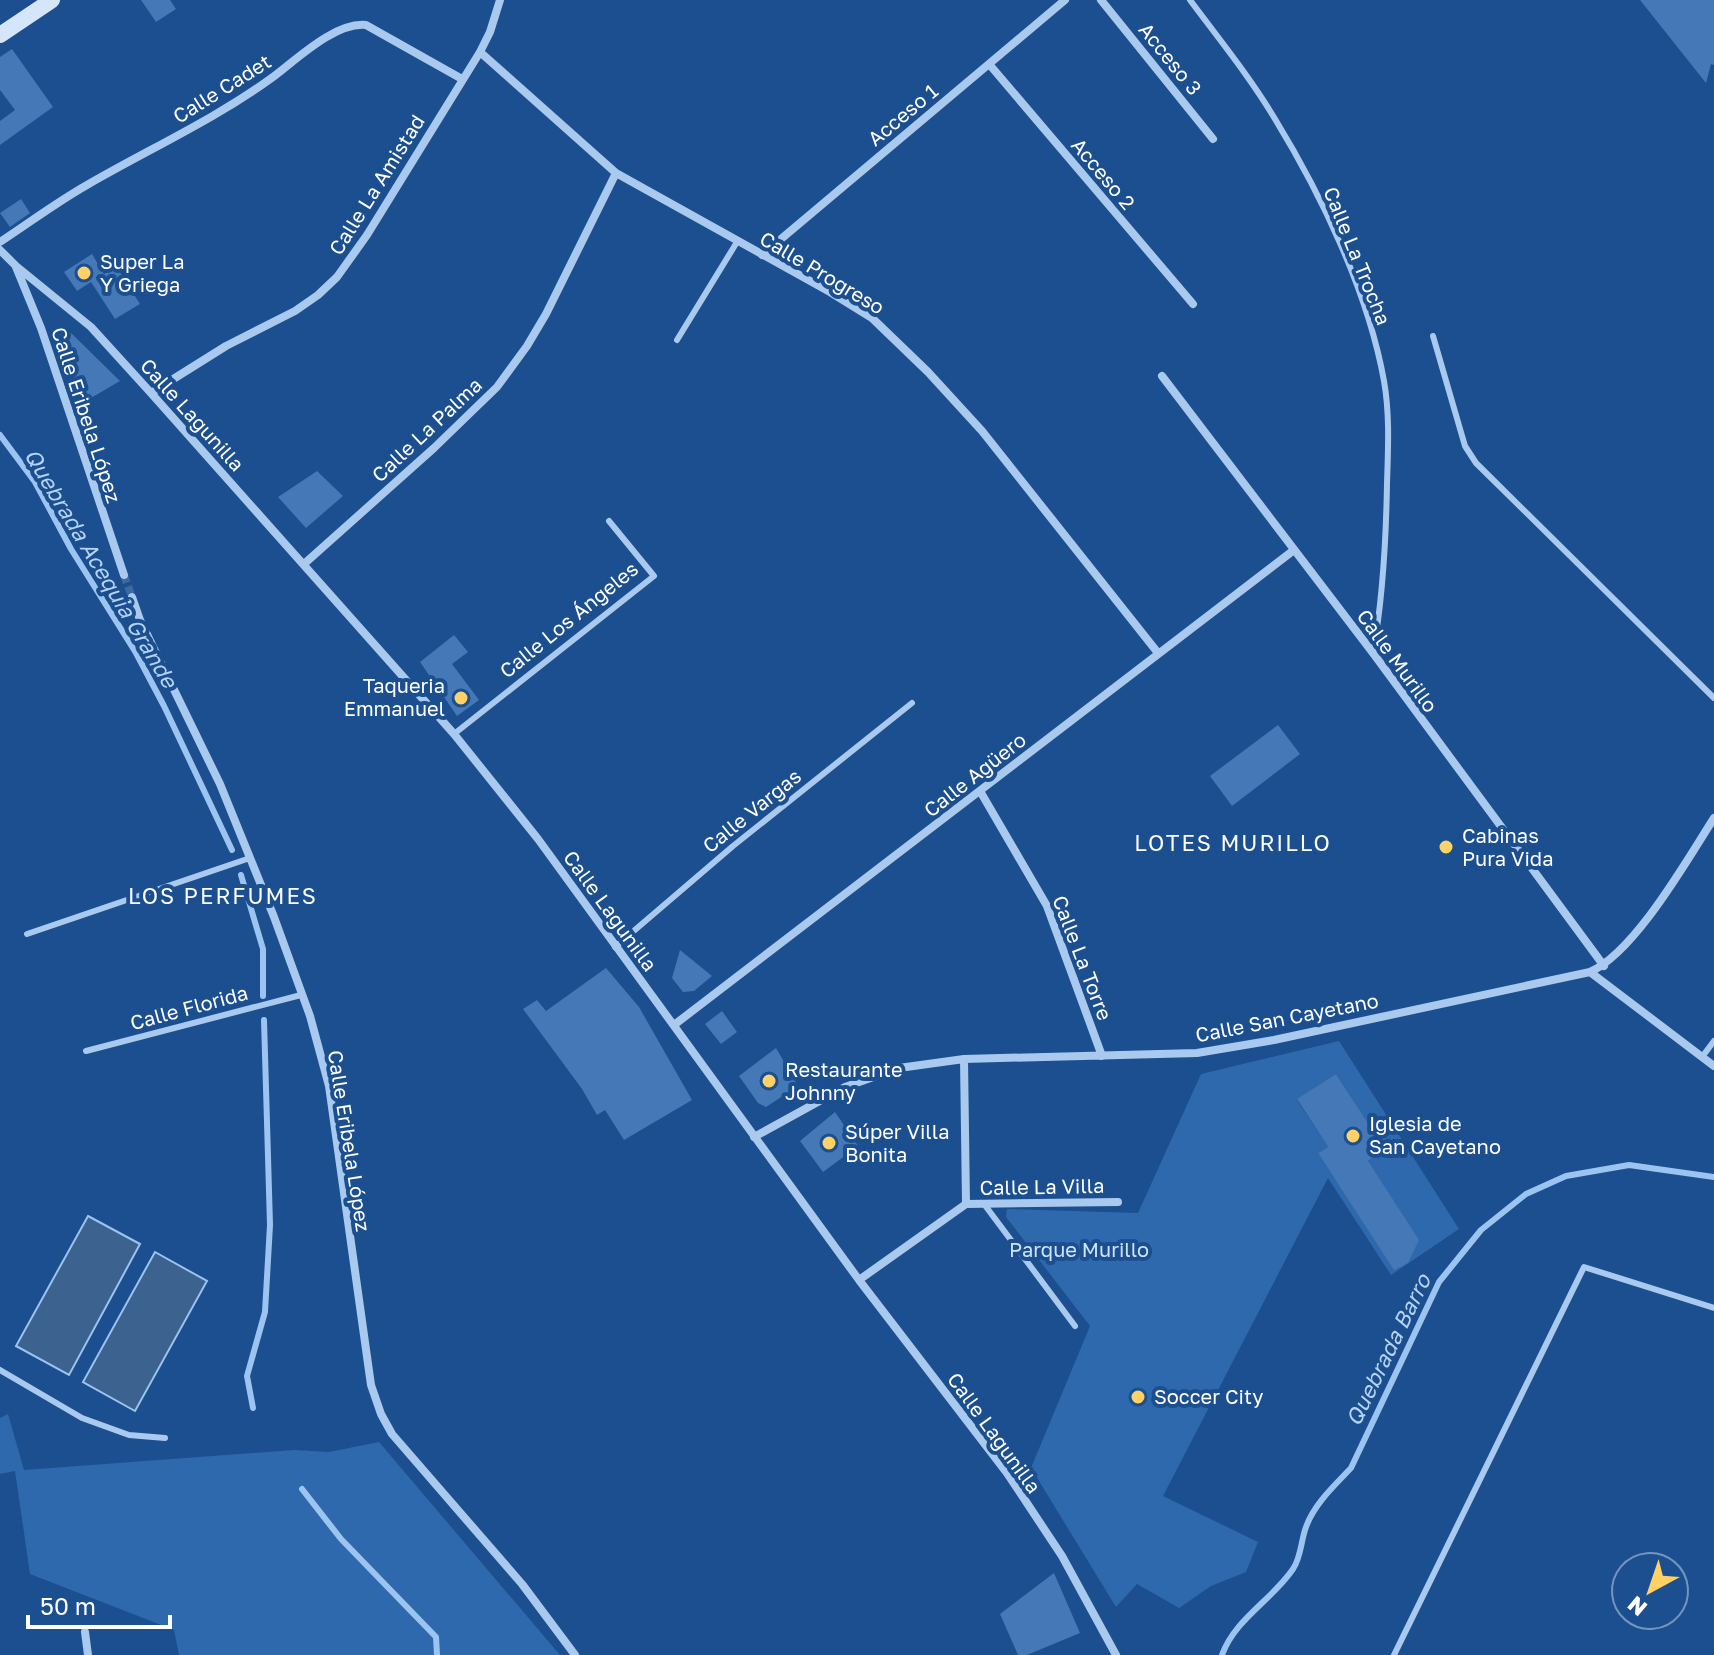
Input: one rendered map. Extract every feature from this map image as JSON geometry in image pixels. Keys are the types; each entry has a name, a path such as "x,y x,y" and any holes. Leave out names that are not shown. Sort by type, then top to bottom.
{"main road":[{"path":"0,35 52,0"}],"street":[{"name":"Calle La Amistad","path":"151,393 226,346 295,311 337,277 367,235 480,52 500,0"},
{"name":"Acceso 1","path":"762,255 1065,0"},
{"name":"Acceso 3","path":"1101,0 1213,139"},
{"name":"Calle Cadet","path":"0,242 84,186 199,126 352,23 366,25 462,79"},
{"name":"Calle Progreso","path":"480,52 616,173 872,318 928,372 982,431 1158,653"},
{"name":"Acceso 2","path":"989,64 1193,304"},
{"name":"Calle La Palma","path":"304,564 497,387 546,314 616,173"},
{"name":"Calle Lagunilla","path":"0,250 91,327 454,734 538,839 859,1280 1007,1473 1062,1556 1116,1655"},
{"name":"Calle Eribela López","path":"16,266 41,328 124,575"},
{"name":"Calle Murillo","path":"1162,376 1373,653 1604,966"},
{"name":"Calle Agüero","path":"674,1025 1294,550"},
{"name":"Calle Eribela López","path":"132,597 140,620 220,784 310,1016 329,1086 371,1385 381,1414 392,1434 522,1584 575,1655"},
{"name":"Calle La Torre","path":"980,791 1047,906 1102,1056"},
{"name":"Calle San Cayetano","path":"754,1137 845,1087 899,1068 964,1059 1197,1053 1274,1040 1590,972 1615,957 1665,894 1714,818"},
{"path":"1590,972 1714,1066"},
{"name":"Calle La Villa","path":"964,1059 966,1204"},
{"name":"Calle La Villa","path":"859,1280 966,1204 1118,1202"},
{"path":"85,1632 88,1655"}],"lane":[{"name":"Calle La Trocha","path":"1190,0 1274,118 1316,194 1363,302 1379,355 1387,414 1388,459 1381,603 1373,653"},
{"path":"677,340 737,242"},
{"path":"1433,336 1465,446 1476,463 1714,698"},
{"name":"Calle Los Ángeles","path":"454,734 654,576 609,521"},
{"name":"Calle Vargas","path":"615,947 733,846 912,703"},
{"path":"27,934 250,858"},
{"name":"Calle Florida","path":"86,1051 301,995"},
{"path":"1702,1057 1714,1041"},
{"path":"983,1203 1075,1326"},
{"path":"1394,1655 1584,1267 1714,1308"},
{"path":"0,1370 82,1418 129,1435 165,1438"}],"green space":[{"name":"Soccer City","path":"1339,1041 1459,1229 1391,1275 1328,1178 1163,1496 1258,1542 1246,1572 1211,1586 1179,1608 1137,1584 1116,1607 1031,1468 1090,1326 1006,1217 1007,1209 1138,1213 1201,1074","holes":["1336,1074 1370,1126 1376,1123 1391,1146 1337,1182 1318,1153 1328,1147 1297,1100"]},
{"path":"8,1414 24,1470 294,1450 329,1452 379,1442 560,1655 179,1655 174,1630 30,1574 15,1471 0,1474 0,1418"}],"shaded area":[{"path":"88,1216 140,1244 69,1375 16,1346"},
{"path":"155,1252 207,1281 135,1411 83,1382"}],"building":[{"path":"141,0 170,0 176,9 156,22"},
{"path":"1640,0 1714,0 1714,65 1711,64 1706,83"},
{"path":"12,49 53,107 0,145 0,121 15,110 0,90 0,57"},
{"path":"21,199 30,213 10,227 0,213"},
{"path":"92,254 104,274 116,266 140,304 115,319 91,282 77,291 64,272"},
{"path":"66,328 120,381 79,405 53,334"},
{"path":"317,471 343,496 306,528 278,497"},
{"path":"454,635 468,652 452,664 479,700 457,716 420,662"},
{"path":"1278,725 1300,754 1232,806 1210,776"},
{"path":"680,950 712,976 694,991 683,992 672,978"},
{"path":"606,968 639,1007 692,1100 624,1140 605,1110 597,1115 582,1089 523,1009 537,1000 546,1011"},
{"path":"722,1011 737,1032 721,1044 705,1024"},
{"name":"Restaurante Johnny","path":"776,1048 798,1086 766,1107 758,1103 739,1076"},
{"path":"1336,1074 1370,1126 1376,1122 1391,1146 1368,1161 1419,1240 1408,1263 1394,1270 1318,1153 1328,1147 1297,1099"},
{"name":"Súper Villa Bonita","path":"835,1112 858,1146 823,1172 800,1141"},
{"path":"1054,1573 1080,1633 1027,1655 1018,1655 1000,1614"}],"waterway":[{"name":"Quebrada Acequia Grande","path":"0,435 35,482 71,549 136,653 232,850"},
{"name":"Quebrada Acequia Grande","path":"241,875 263,949 263,996"},
{"name":"Quebrada Acequia Grande","path":"253,1408 247,1376 265,1312 270,1225 264,1020"},
{"name":"Quebrada Barro","path":"1222,1655 1245,1620 1293,1569 1314,1510 1351,1468 1439,1282 1481,1230 1526,1194 1566,1176 1629,1165 1714,1177"},
{"name":"Quebrada Acequia Grande","path":"302,1489 341,1539 436,1637 437,1655"}],"tunnel":[{"path":"124,575 132,597"}],"place":[{"name":"Super La Y Griega","path":"84,273"},
{"name":"Taqueria Emmanuel","path":"461,698"},
{"name":"Cabinas Pura Vida","path":"1446,847"},
{"name":"Restaurante Johnny","path":"769,1081"},
{"name":"Iglesia de San Cayetano","path":"1353,1136"},
{"name":"Súper Villa Bonita","path":"829,1143"},
{"name":"Soccer City","path":"1138,1397"}],"district":[{"name":"LOTES MURILLO","path":"1233,843"},
{"name":"LOS PERFUMES","path":"223,896"}],"park label":[{"name":"Parque Murillo","path":"1079,1250"}]}
